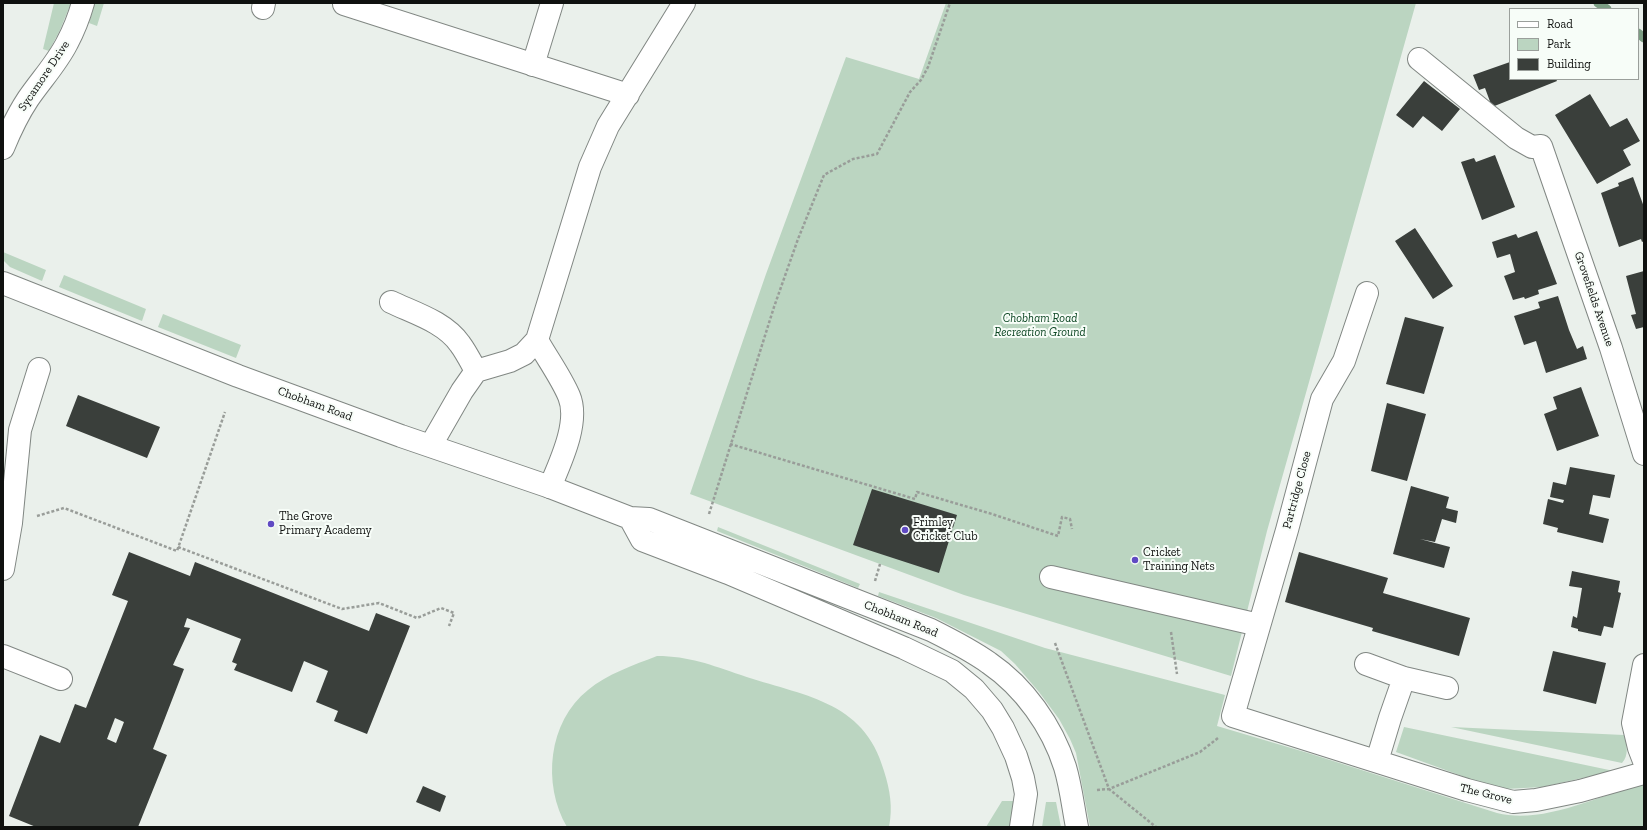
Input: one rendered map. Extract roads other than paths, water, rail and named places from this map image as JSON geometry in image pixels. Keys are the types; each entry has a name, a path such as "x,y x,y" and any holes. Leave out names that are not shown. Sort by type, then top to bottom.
{"main road":[{"name":"Sycamore Drive","path":"3,148 11,128 27,100 55,63 67,44 83,3"},
{"path":"533,65 552,3"},
{"path":"431,445 476,371 510,361 524,354 537,340 590,167 608,126 684,3"},
{"path":"344,4 628,95"},
{"name":"Grovefields Avenue","path":"1419,59 1516,138 1532,147 1541,146 1611,348 1644,454"},
{"name":"Chobham Road","path":"3,283 238,376 550,487 630,518 649,519 924,627 964,647 990,663 1019,688 1043,720 1054,741 1064,767 1077,827"},
{"name":"Partridge Close","path":"1233,716 1287,530 1322,399 1344,361 1367,293"},
{"path":"391,302 437,323 447,331 460,343 476,371"},
{"path":"537,340 569,397 572,408 572,418 567,442 550,487"},
{"path":"3,569 11,523 20,430 39,369"},
{"name":"Chobham Road","path":"630,518 642,540 728,573 904,648 952,671 974,689 992,710 1003,728 1016,756 1026,794 1021,827"},
{"path":"1051,577 1259,625"},
{"path":"3,656 61,679"},
{"path":"1366,664 1404,678 1447,688"},
{"path":"1644,665 1633,723 1644,761"},
{"path":"1377,761 1404,678"},
{"name":"The Grove","path":"1233,716 1467,790 1513,802 1536,800 1580,791 1644,773"}],"waterway":[{"path":"1598,3 1606,8"},
{"path":"1639,34 1644,38"}],"place":[{"name":"The Grove Primary Academy","path":"271,524"},
{"name":"Frimley Cricket Club","path":"905,530"},
{"name":"Cricket Training Nets","path":"1135,560"}],"park label":[{"name":"Chobham Road Recreation Ground","path":"1040,326"}]}
